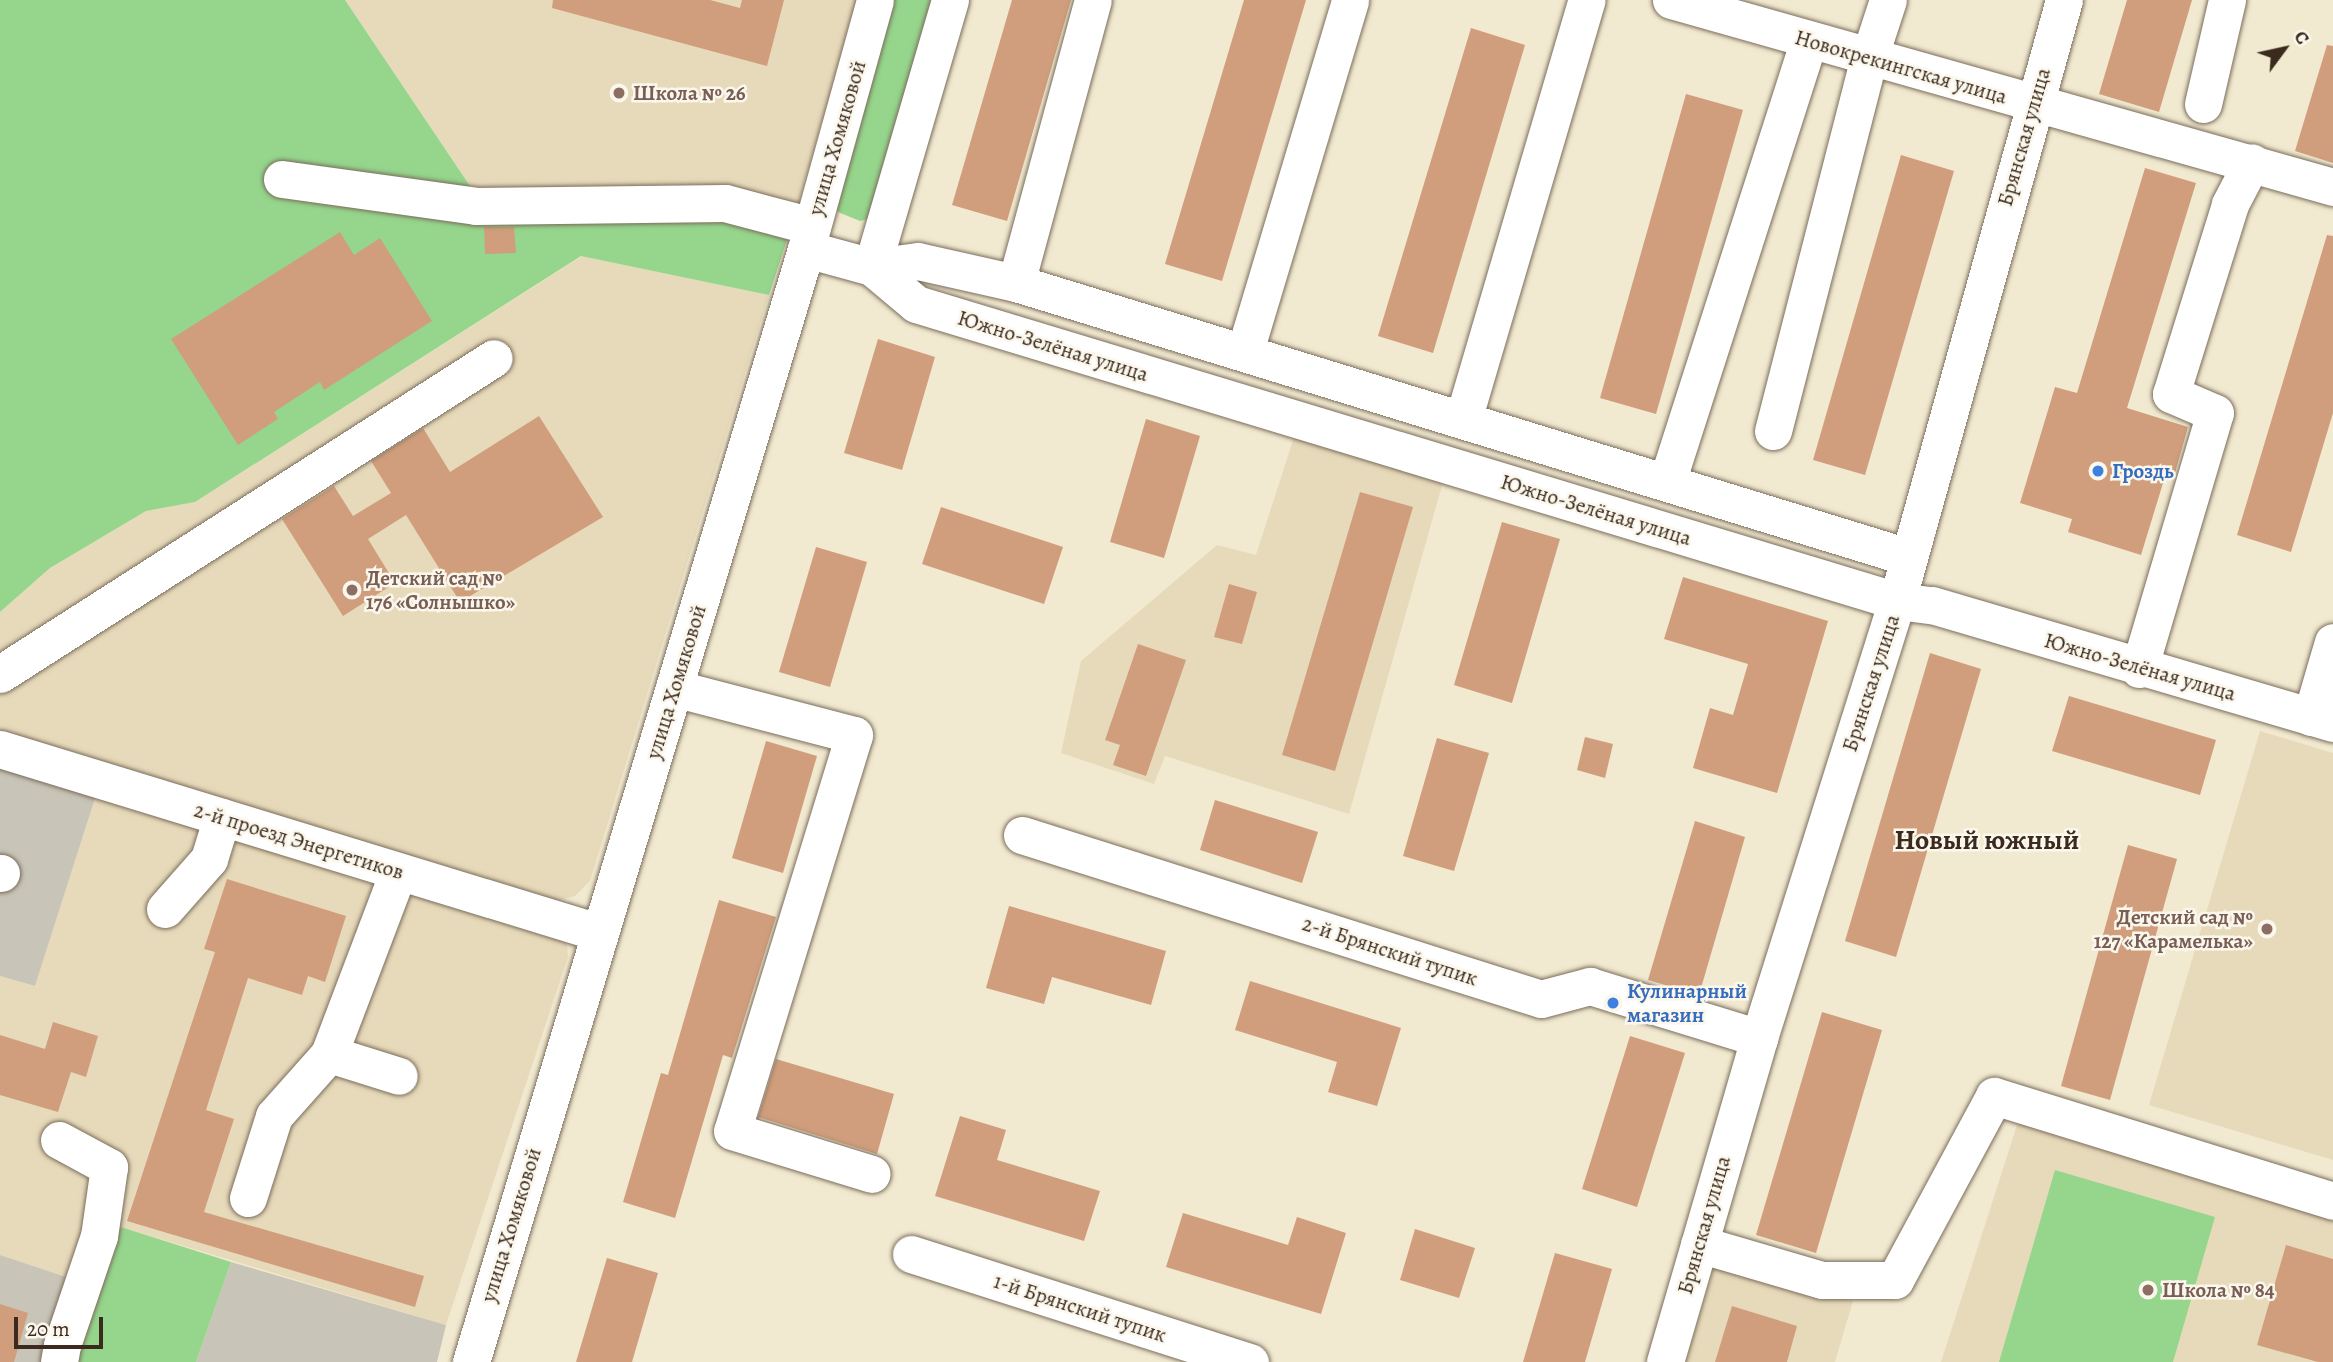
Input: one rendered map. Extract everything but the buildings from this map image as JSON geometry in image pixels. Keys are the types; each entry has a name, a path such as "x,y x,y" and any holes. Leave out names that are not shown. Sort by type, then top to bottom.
{"street":[{"name":"улица Хомяковой","path":"471,1362 598,932 809,238 875,0"},
{"path":"872,267 950,0"},
{"path":"1016,283 1093,0"},
{"path":"1245,351 1350,0"},
{"path":"1463,420 1587,0"},
{"path":"1773,431 1869,58 1888,0"},
{"name":"Брянская улица","path":"1665,1362 1759,1038 1897,601 2064,0"},
{"path":"2203,104 2227,0"},
{"name":"Новокрекингская улица","path":"1684,2 1809,41 2252,162 2333,187"},
{"path":"1667,482 1809,41"},
{"path":"2139,668 2215,413 2171,394 2230,205 2252,162"},
{"name":"Южно-Зелёная улица","path":"282,179 476,206 725,203 872,267 916,304 1897,601 1932,605 2322,720"},
{"name":"Южно-Зелёная улица","path":"872,267 918,261 1016,283 1245,351 1908,557"},
{"path":"0,674 494,358"},
{"path":"2322,720 2333,642"},
{"path":"674,688 853,735 732,1131 872,1174"},
{"name":"2-й проезд Энергетиков","path":"0,749 398,873 598,932"},
{"path":"165,909 209,859 222,817"},
{"name":"2-й Брянский тупик","path":"1022,835 1541,999 1590,986 1759,1038"},
{"path":"248,1198 274,1116 329,1054 398,873"},
{"path":"329,1054 399,1076"},
{"path":"1699,1244 1822,1280 1895,1280 1994,1096 2333,1201"},
{"path":"59,1140 108,1167 99,1236 62,1345 59,1362"},
{"name":"1-й Брянский тупик","path":"911,1254 1250,1362"}],"shaded area":[{"name":"Школа № 26","path":"345,0 857,0 797,209 474,192"},
{"name":"Детский сад № 176 «Солнышко»","path":"582,256 769,295 590,881 575,896 556,901 0,732 0,612 50,568 146,511 195,502"},
{"path":"1295,434 1443,482 1349,814 1165,756 1154,784 1061,753 1081,661 1217,545 1256,555"},
{"name":"Детский сад № 127 «Карамелька»","path":"2260,731 2333,753 2333,1160 2149,1105"},
{"path":"0,761 97,792 35,986 0,976"},
{"path":"97,792 555,933 567,944 568,957 446,1325 121,1227 72,1279 0,1255 0,976 35,986"},
{"name":"Школа № 84","path":"2019,1119 2333,1219 2333,1362 1941,1362"},
{"path":"0,1255 72,1279 51,1362 0,1362"},
{"path":"1717,1258 1853,1301 1835,1362 1686,1362"},
{"path":"231,1262 446,1325 437,1362 196,1362"}],"green space":[{"path":"0,0 345,0 474,192 797,209 769,295 581,256 195,502 146,511 50,568 0,612"},
{"path":"886,0 940,0 871,218 860,221 838,212 834,203"},
{"path":"2055,1170 2215,1217 2173,1362 1999,1362"},
{"path":"121,1227 231,1262 196,1362 51,1362 72,1279"}],"place":[{"name":"Школа № 26","path":"619,93"},
{"name":"Гроздь","path":"2098,471"},
{"name":"Детский сад № 176 «Солнышко»","path":"352,590"},
{"name":"Детский сад № 127 «Карамелька»","path":"2267,929"},
{"name":"Кулинарный магазин","path":"1613,1003"},
{"name":"Школа № 84","path":"2148,1290"}],"district":[{"name":"Новый южный","path":"1987,840"}]}
